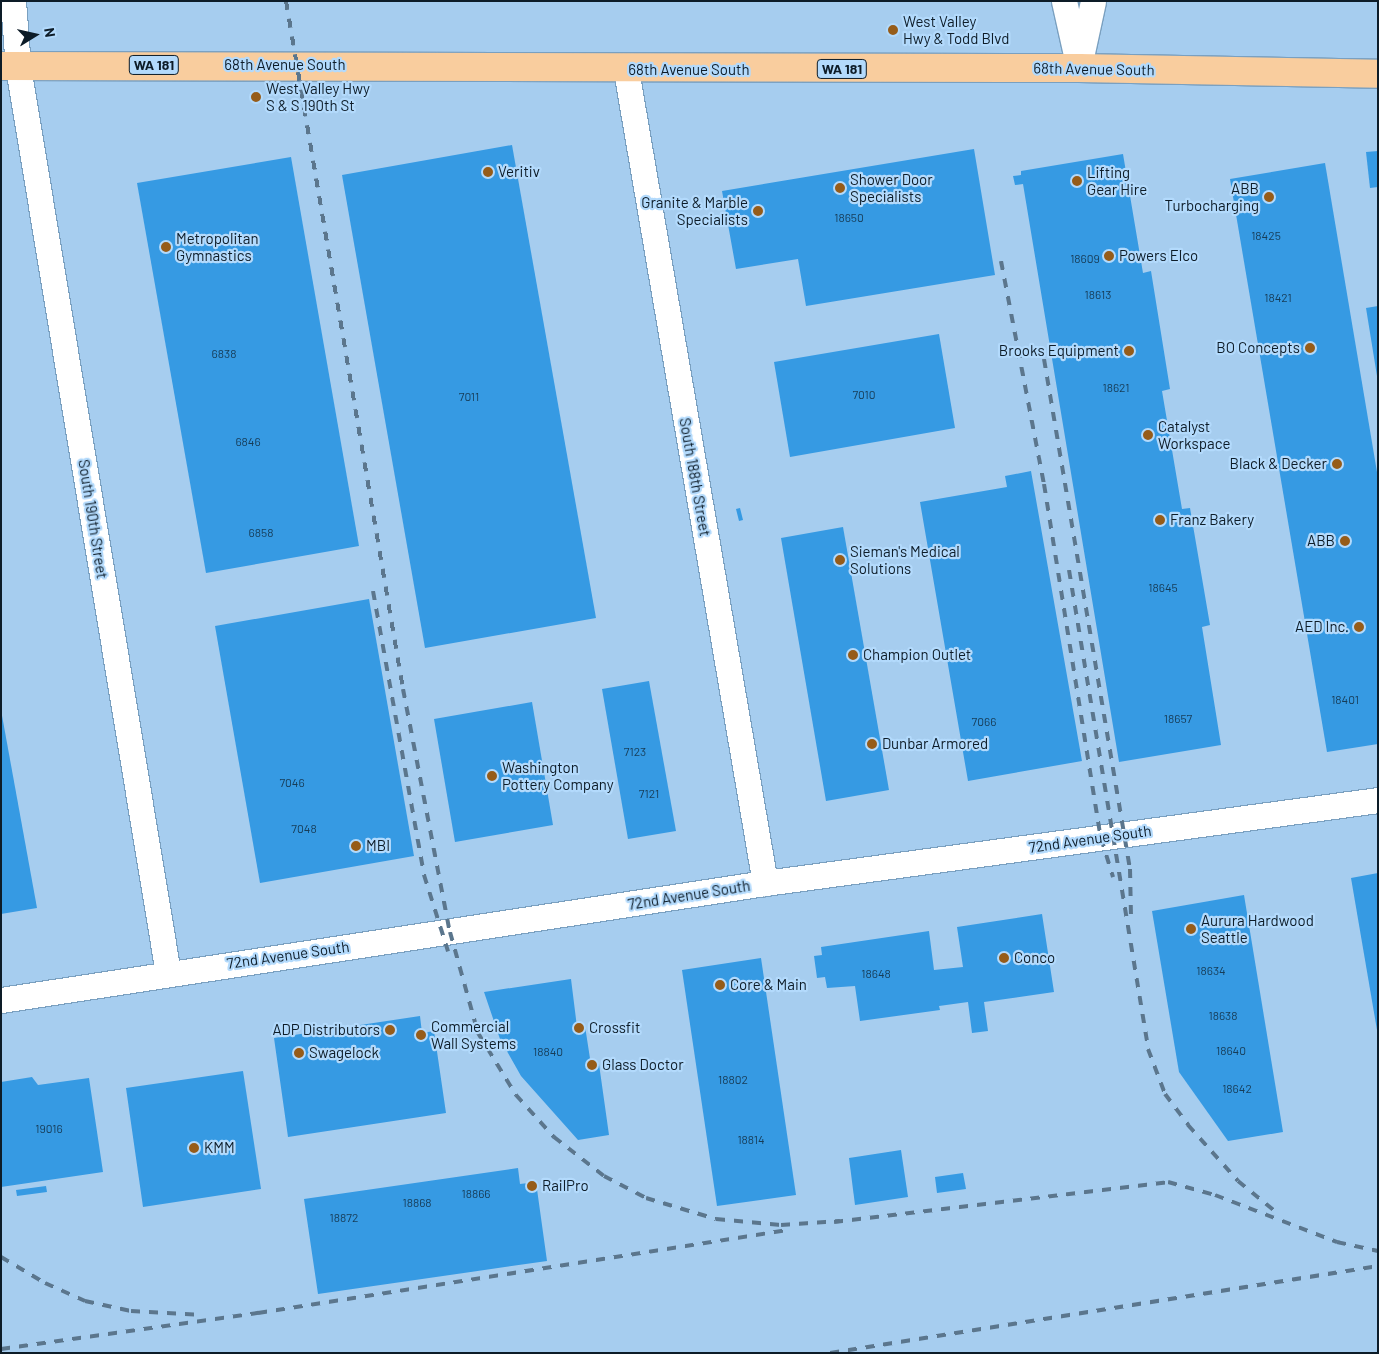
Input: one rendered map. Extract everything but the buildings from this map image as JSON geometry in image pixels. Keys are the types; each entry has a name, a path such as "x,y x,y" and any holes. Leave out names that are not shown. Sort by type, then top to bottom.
{"main road":[{"name":"68th Avenue South","path":"10,66 296,64 626,70 1079,68 1378,74"}],"street":[{"name":"South 190th Street","path":"13,1 10,66 168,972"},
{"path":"1064,1 1079,68"},
{"path":"1079,68 1094,1"},
{"path":"1,46 10,66"},
{"name":"South 188th Street","path":"626,70 765,884"},
{"name":"72nd Avenue South","path":"1,1000 168,972 765,884 1378,800"}],"railway":[{"path":"286,1 403,689 450,932 478,1033 516,1095 554,1137 604,1176 646,1198 716,1219 781,1225 840,1221"},
{"path":"1001,261 1044,484 1101,838 1113,877"},
{"path":"1044,359 1130,869 1131,916"},
{"path":"1069,570 1148,1049 1165,1094 1188,1125 1238,1181 1276,1212"},
{"path":"373,591 424,875 448,951"},
{"path":"834,1222 1168,1182 1215,1195 1337,1242 1378,1251"},
{"path":"1,1349 258,1313 788,1230"},
{"path":"1,1257 45,1283 85,1301 131,1311 203,1315"},
{"path":"830,1353 1378,1266"}],"place":[{"name":"West Valley Hwy & Todd Blvd","path":"893,30"},
{"name":"West Valley Hwy S & S 190th St","path":"256,97"},
{"name":"Veritiv","path":"488,172"},
{"name":"Lifting Gear Hire","path":"1077,181"},
{"name":"Shower Door Specialists","path":"840,188"},
{"name":"ABB Turbocharging","path":"1269,197"},
{"name":"Granite & Marble Specialists","path":"758,211"},
{"name":"Metropolitan Gymnastics","path":"166,247"},
{"name":"Powers Elco","path":"1109,256"},
{"name":"BO Concepts","path":"1310,348"},
{"name":"Brooks Equipment","path":"1129,351"},
{"name":"Catalyst Workspace","path":"1148,435"},
{"name":"Black & Decker","path":"1337,464"},
{"name":"Franz Bakery","path":"1160,520"},
{"name":"ABB","path":"1345,541"},
{"name":"Sieman's Medical Solutions","path":"840,560"},
{"name":"AED Inc.","path":"1359,627"},
{"name":"Champion Outlet","path":"853,655"},
{"name":"Dunbar Armored","path":"872,744"},
{"name":"Washington Pottery Company","path":"492,776"},
{"name":"MBI","path":"356,846"},
{"name":"Aurura Hardwood Seattle","path":"1191,929"},
{"name":"Conco","path":"1004,958"},
{"name":"Core & Main","path":"720,985"},
{"name":"Crossfit","path":"579,1028"},
{"name":"ADP Distributors","path":"390,1030"},
{"name":"Commercial Wall Systems","path":"421,1035"},
{"name":"Swagelock","path":"299,1053"},
{"name":"Glass Doctor","path":"592,1065"},
{"name":"KMM","path":"194,1148"},
{"name":"RailPro","path":"532,1186"}]}
